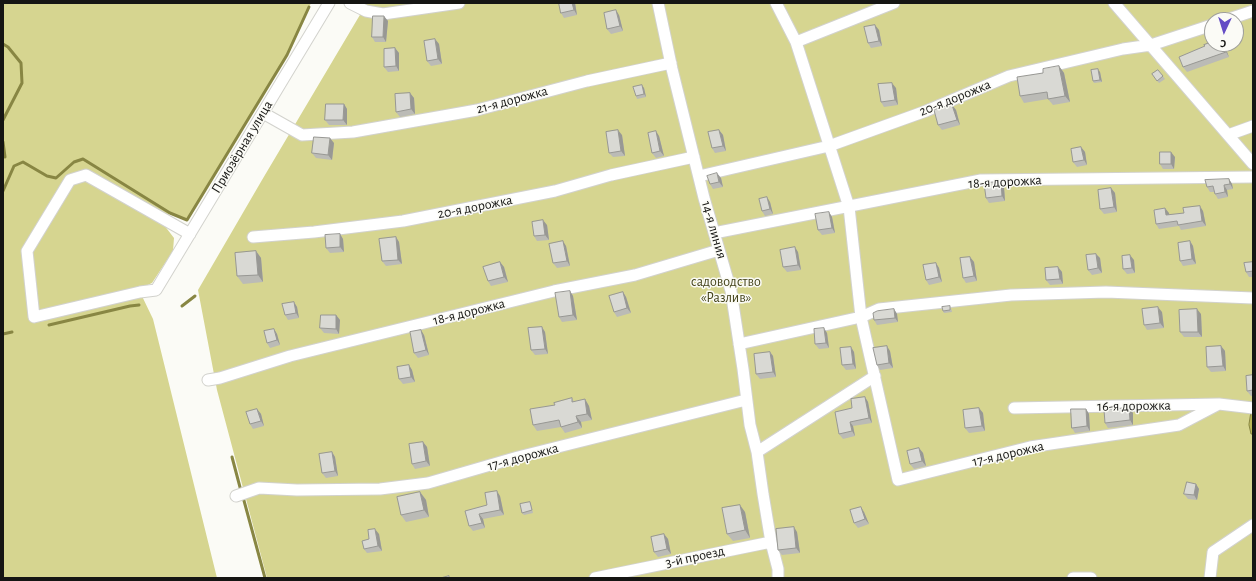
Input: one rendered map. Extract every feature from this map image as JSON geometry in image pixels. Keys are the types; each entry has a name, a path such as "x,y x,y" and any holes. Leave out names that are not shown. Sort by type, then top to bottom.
{"street":[{"path":"350,3 366,12 383,14 459,3"},
{"name":"14-я линия","path":"658,3 698,176 731,291 740,344 750,425 757,452 778,569 778,578"},
{"name":"17-я дорожка","path":"776,3 796,42 849,207 861,317 898,480 1030,447 1179,425 1219,404"},
{"path":"796,42 894,3"},
{"path":"1114,3 1253,164"},
{"name":"Приозёрная улица","path":"190,234 86,175 70,180 27,251 34,317 140,292 156,290 190,234 263,113 325,4"},
{"name":"20-я дорожка","path":"698,176 830,146 926,111 1009,76 1123,49 1151,46 1204,28"},
{"name":"21-я дорожка","path":"263,113 302,135 353,132 477,110 588,81 671,63"},
{"path":"1228,135 1253,126"},
{"name":"20-я дорожка","path":"252,237 314,232 403,221 555,191 611,175 694,157"},
{"name":"18-я дорожка","path":"714,233 981,180 1253,177"},
{"name":"18-я дорожка","path":"208,380 220,378 290,356 554,291 635,275 719,250"},
{"path":"740,344 861,317 879,309 1011,295 1106,292 1253,298"},
{"path":"757,452 875,376"},
{"name":"17-я дорожка","path":"241,494 259,488 297,490 380,488 428,483 518,457 746,400"},
{"name":"16-я дорожка","path":"1014,408 1219,404 1253,408"},
{"path":"1210,578 1213,552 1253,525"},
{"name":"3-й проезд","path":"595,578 772,542"},
{"path":"1074,578 1091,578"}],"green space":[{"path":"3,3 311,3 287,55 187,220 170,213 164,225 174,238 173,251 152,283 141,288 140,292 153,319 217,578 3,578"},
{"name":"садоводство «Разлив»","path":"367,3 1253,3 1253,578 267,578 217,390 198,290"}],"shaded area":[{"path":"1251,414 1253,414 1253,434 1251,434 1249,425"}],"building":[{"path":"559,3 572,3 574,10 561,13"},
{"path":"616,10 620,26 607,29 604,13"},
{"path":"373,16 384,16 383,37 372,37"},
{"path":"875,25 879,41 868,43 864,27"},
{"path":"435,39 438,59 427,61 424,41"},
{"path":"1204,46 1204,52 1226,52 1183,67 1179,57"},
{"path":"395,48 396,66 384,67 384,49"},
{"path":"1059,66 1065,96 1048,99 1047,92 1020,96 1017,77 1043,73 1043,69"},
{"path":"1098,69 1100,80 1093,81 1091,70"},
{"path":"1158,70 1163,76 1157,81 1152,74"},
{"path":"892,83 895,100 881,102 878,84"},
{"path":"642,85 644,94 636,96 633,87"},
{"path":"410,93 411,109 396,112 395,94"},
{"path":"326,104 344,104 343,120 325,120"},
{"path":"952,105 957,120 938,125 934,110"},
{"path":"618,130 621,151 609,153 606,132"},
{"path":"719,130 723,146 712,148 708,132"},
{"path":"656,131 660,151 652,153 648,133"},
{"path":"314,137 330,138 328,155 312,153"},
{"path":"1081,147 1084,160 1073,162 1071,149"},
{"path":"1160,152 1171,152 1171,164 1160,164"},
{"path":"717,173 719,182 710,184 707,176"},
{"path":"1229,179 1230,184 1224,185 1225,192 1215,194 1213,186 1207,187 1205,180"},
{"path":"1001,182 1002,196 986,198 984,183"},
{"path":"1111,188 1114,207 1100,209 1098,190"},
{"path":"767,197 770,209 762,211 759,199"},
{"path":"1200,206 1202,221 1178,225 1177,221 1156,224 1154,210 1165,208 1166,215 1184,213 1183,208"},
{"path":"829,212 832,228 818,230 815,214"},
{"path":"543,220 545,235 534,236 532,222"},
{"path":"340,234 340,247 326,248 325,235"},
{"path":"396,237 398,260 382,261 379,239"},
{"path":"563,241 567,261 553,263 549,244"},
{"path":"1190,241 1192,259 1180,261 1178,243"},
{"path":"795,247 798,265 783,267 780,250"},
{"path":"256,251 258,275 237,276 235,253"},
{"path":"1096,254 1098,268 1088,270 1086,255"},
{"path":"1130,255 1132,268 1123,269 1122,256"},
{"path":"970,257 974,276 963,278 960,258"},
{"path":"500,262 504,277 488,281 483,267"},
{"path":"1253,262 1253,271 1246,272 1244,263"},
{"path":"936,263 939,277 926,280 923,265"},
{"path":"1058,267 1060,279 1046,280 1045,268"},
{"path":"570,291 573,315 559,317 555,293"},
{"path":"623,292 627,308 614,312 609,296"},
{"path":"294,302 296,313 285,315 282,304"},
{"path":"950,306 950,310 943,311 942,307"},
{"path":"1158,307 1160,323 1144,325 1142,309"},
{"path":"894,309 895,318 874,320 873,313 877,311"},
{"path":"1197,309 1198,332 1180,332 1179,310"},
{"path":"321,315 336,315 336,329 320,328"},
{"path":"542,327 545,349 531,350 528,328"},
{"path":"824,328 826,343 815,344 814,329"},
{"path":"274,329 277,340 267,343 264,331"},
{"path":"421,330 426,350 414,353 410,332"},
{"path":"887,346 889,363 877,365 873,348"},
{"path":"1221,346 1223,366 1207,367 1206,347"},
{"path":"851,347 853,364 842,365 840,348"},
{"path":"770,352 773,372 756,374 754,354"},
{"path":"409,365 411,377 399,379 397,367"},
{"path":"1253,375 1253,390 1247,391 1246,376"},
{"path":"865,397 869,418 850,422 852,431 839,434 835,412 852,408 851,399"},
{"path":"572,398 572,402 585,399 587,414 576,416 578,422 561,427 559,420 533,425 530,409 555,405 554,403"},
{"path":"979,408 982,426 965,428 963,410"},
{"path":"1129,408 1130,420 1105,423 1104,410"},
{"path":"257,409 261,421 250,424 246,412"},
{"path":"1071,409 1086,409 1087,426 1072,428"},
{"path":"423,442 426,461 412,464 409,444"},
{"path":"919,448 922,461 910,464 907,451"},
{"path":"332,452 335,471 322,473 319,454"},
{"path":"1187,482 1196,484 1194,495 1184,494"},
{"path":"497,491 500,510 479,514 482,523 469,526 465,511 487,505 485,493"},
{"path":"420,492 424,510 401,515 397,497"},
{"path":"530,502 532,510 522,513 520,504"},
{"path":"740,505 745,530 727,534 722,508"},
{"path":"861,507 865,519 854,523 850,510"},
{"path":"794,527 796,548 778,550 776,529"},
{"path":"375,529 378,546 364,549 362,541 369,539 368,530"},
{"path":"664,534 667,549 654,552 651,537"}],"waterway":[{"path":"3,191 14,166 23,162 47,176 56,178 74,162 83,159 170,213 187,220 287,55 309,7"},
{"path":"3,44 8,47 21,63 22,83 3,120"},
{"path":"3,142 5,157"},
{"path":"182,306 195,296"},
{"path":"49,325 139,305"},
{"path":"3,334 12,332"},
{"path":"232,457 241,491"},
{"path":"243,497 265,578"}]}
